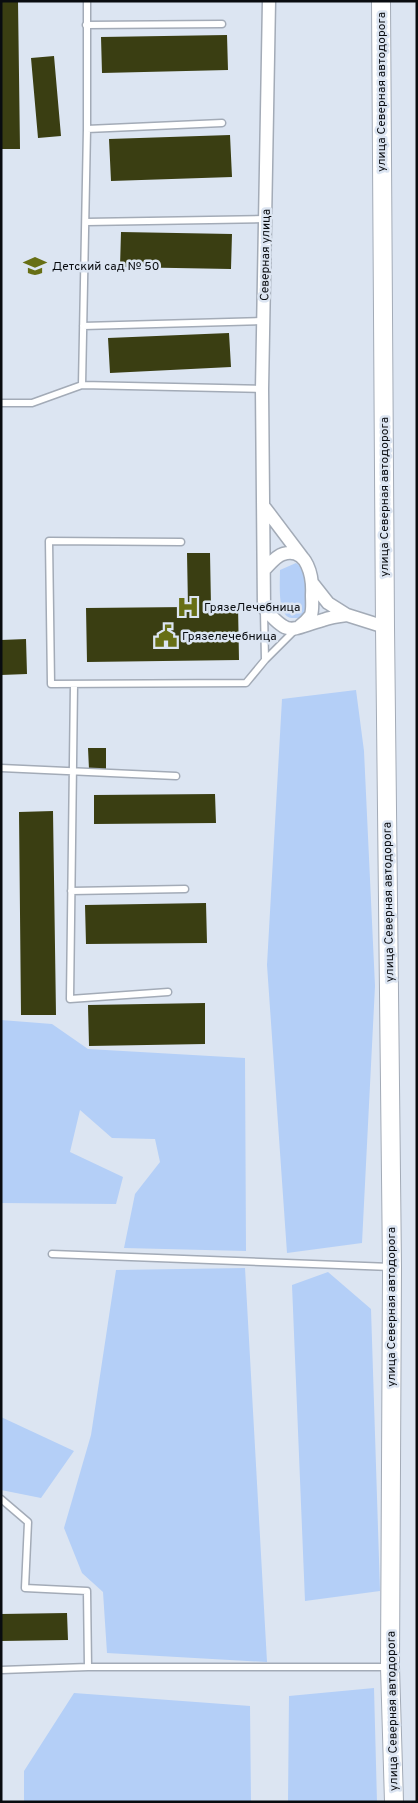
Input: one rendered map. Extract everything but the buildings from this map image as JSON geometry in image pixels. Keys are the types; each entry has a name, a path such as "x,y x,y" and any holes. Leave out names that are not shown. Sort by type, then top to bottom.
{"main road":[{"name":"улица Северная автодорога","path":"381,1 392,1267 390,1667 394,1802"}],"street":[{"name":"Северная улица","path":"265,569 262,390 269,1"},
{"path":"265,508 311,569 311,614 296,630"},
{"path":"302,557 284,554 277,557 265,569 264,608 280,625 296,630 323,620 347,615"},
{"path":"312,584 328,603 347,615 385,627"}],"lane":[{"path":"82,385 87,129 86,1"},
{"path":"86,25 222,24"},
{"path":"87,129 222,124"},
{"path":"86,222 265,219"},
{"path":"83,326 263,321"},
{"path":"1,403 32,404 82,385 262,390"},
{"path":"181,542 49,541 51,684 246,683 265,660 296,630"},
{"path":"264,608 265,660"},
{"path":"74,684 70,999 168,992"},
{"path":"1,768 176,776"},
{"path":"71,891 185,889"},
{"path":"52,1254 392,1267"},
{"path":"1,1499 28,1522 26,1588 87,1591 88,1666"},
{"path":"1,1670 88,1666 390,1667"}],"shaded area":[{"path":"296,563 305,570 306,610 299,618 293,618 286,616 281,605 280,570"},
{"path":"356,690 364,751 375,986 362,1243 287,1253 267,965 282,699"},
{"path":"1,1020 52,1024 88,1049 245,1058 246,1251 124,1248 135,1194 160,1162 155,1139 112,1138 80,1110 70,1152 123,1177 116,1204 1,1203"},
{"path":"245,1268 267,1662 107,1653 103,1592 82,1573 64,1528 91,1435 116,1270"},
{"path":"328,1272 371,1309 380,1591 305,1601 292,1285"},
{"path":"1,1417 74,1451 41,1498 1,1490"},
{"path":"374,1688 377,1802 288,1802 289,1696"},
{"path":"74,1693 250,1706 251,1802 24,1802 24,1771"}],"place":[{"name":"Детский сад № 50","path":"35,266"},
{"name":"ГрязеЛечебница","path":"188,607"},
{"name":"Грязелечебница","path":"166,636"}]}
